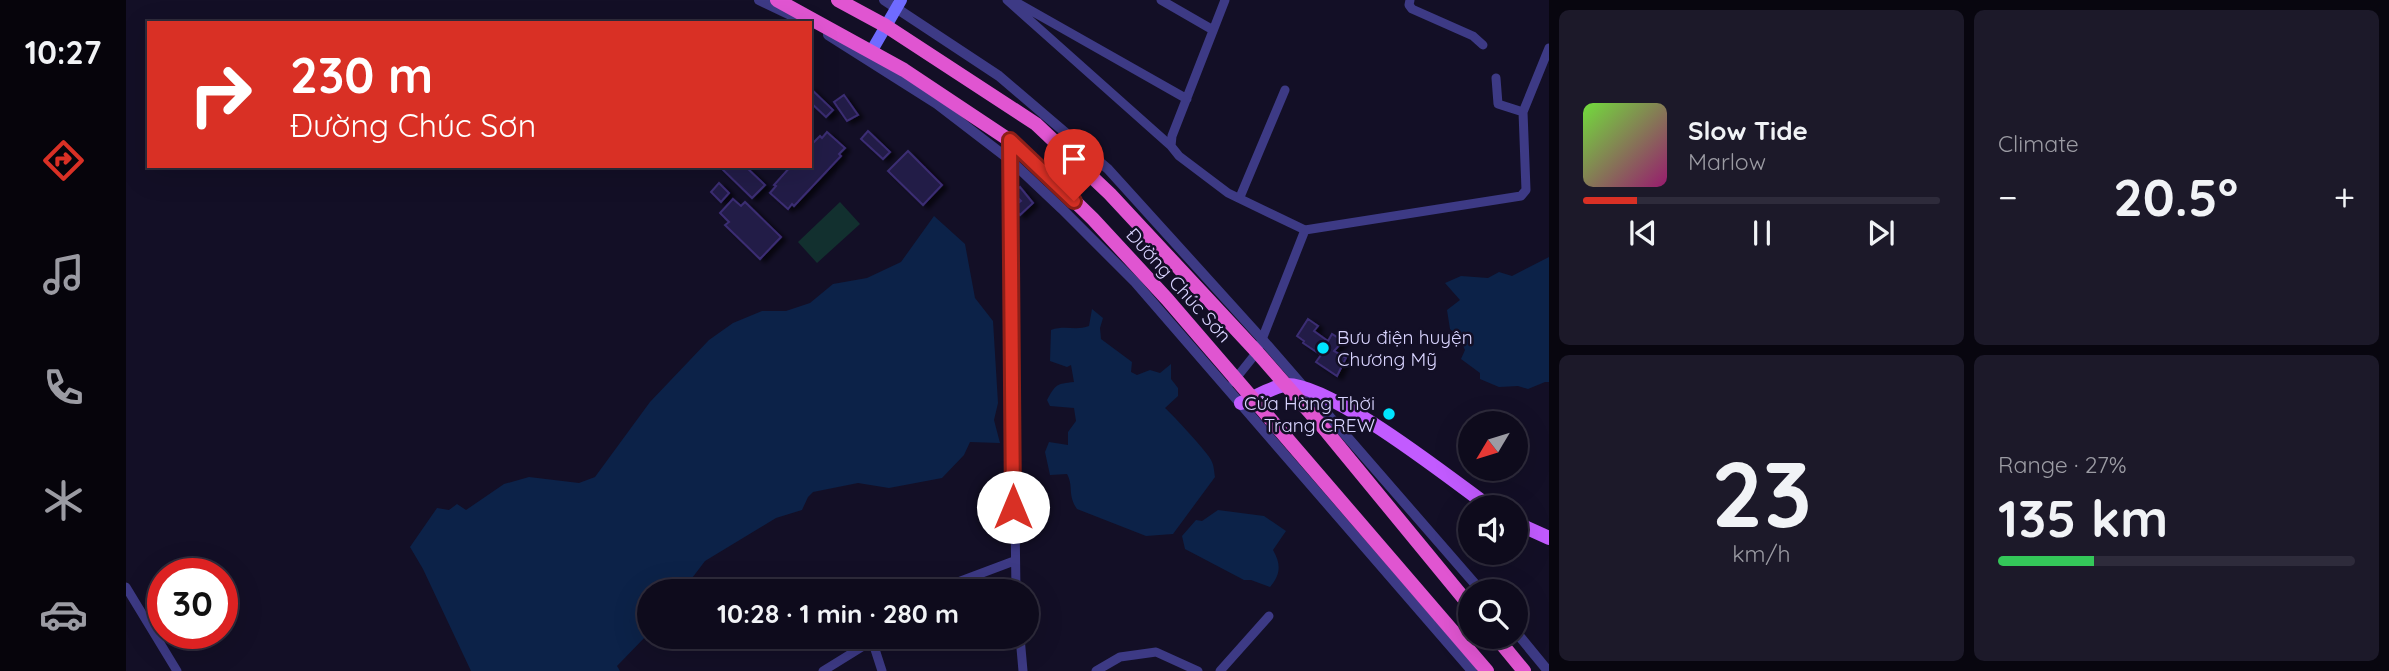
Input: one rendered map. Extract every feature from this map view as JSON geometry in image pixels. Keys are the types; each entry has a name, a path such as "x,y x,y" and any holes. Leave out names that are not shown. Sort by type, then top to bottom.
{"highway":[{"name":"Đường Chúc Sơn","path":"777,0 904,70 1018,146 1093,219 1232,384 1487,671"},
{"name":"Đường Chúc Sơn","path":"838,0 886,26 1036,124 1110,194 1260,345 1285,385 1458,591"},
{"path":"1506,649 1524,671"}],"main road":[{"path":"871,52 899,4"},
{"path":"1247,401 1285,385 1304,388 1334,400 1472,495"},
{"path":"1528,528 1549,538"}],"street":[{"name":"Đường Chúc Sơn","path":"759,0 802,21"},
{"name":"Đường Chúc Sơn","path":"884,0 899,4 999,76 1108,169 1260,345 1304,388 1471,579"},
{"path":"1007,0 1179,156 1228,193 1305,230 1521,196 1526,190 1524,112 1549,48"},
{"path":"1013,0 1186,99"},
{"path":"1161,0 1213,30"},
{"path":"1171,146 1172,136 1225,0"},
{"path":"1410,0 1412,9 1473,36 1483,45"},
{"name":"Đường Chúc Sơn","path":"812,26 937,104 1010,160 1135,282 1232,384"},
{"path":"1496,78 1498,104 1524,112"},
{"path":"1240,197 1285,90"},
{"path":"1010,140 1015,579"},
{"path":"1232,384 1260,345 1305,230"},
{"name":"Đường Chúc Sơn","path":"1247,401 1356,539 1472,671"},
{"path":"966,579 1014,561"},
{"path":"126,587 177,671"},
{"path":"1220,671 1269,616"},
{"path":"1528,647 1548,671"},
{"path":"823,671 859,649"},
{"path":"877,649 882,671"},
{"path":"1021,649 1023,671"},
{"path":"1097,671 1120,657 1156,652 1198,671"}],"green space":[{"path":"840,202 860,224 817,263 798,242"}],"water":[{"path":"934,216 965,244 975,298 993,321 998,403 994,420 1000,443 970,442 964,455 942,478 889,488 858,483 813,492 802,510 776,518 705,561 691,579 637,579 637,645 617,666 620,671 471,671 410,547 437,508 449,510 457,504 466,510 504,484 529,477 579,483 595,477 650,402 709,340 733,323 762,311 786,311 810,303 833,284 867,278 901,262"},
{"path":"1549,257 1549,382 1528,389 1518,386 1499,387 1480,379 1480,373 1461,359 1465,350 1459,337 1450,329 1447,310 1460,300 1445,283 1461,276 1488,278 1499,272 1512,276"},
{"path":"1092,309 1103,318 1101,339 1132,362 1131,372 1137,375 1150,370 1160,373 1171,364 1171,379 1178,388 1178,396 1165,408 1209,456 1213,464 1215,477 1173,534 1146,536 1077,509 1067,474 1050,475 1045,452 1049,442 1068,445 1068,432 1076,421 1074,408 1050,406 1047,400 1057,386 1074,382 1071,365 1067,367 1050,361 1051,330 1089,326"},
{"path":"1218,510 1264,516 1286,531 1273,550 1279,569 1270,587 1244,580 1185,549 1182,536 1196,520 1202,521"}],"building":[{"path":"812,90 833,110 826,117 812,104"},
{"path":"844,95 858,115 847,121 834,102"},
{"path":"868,131 890,152 883,159 861,139"},
{"path":"827,132 845,148 839,154 841,156 794,206 792,204 788,209 770,193 789,168 812,168 812,144 820,136 822,138"},
{"path":"908,151 942,185 923,205 888,171"},
{"path":"721,168 747,168 765,185 752,198"},
{"path":"719,183 729,193 721,202 711,192"},
{"path":"1020,187 1033,203 1020,215 1013,207 1021,201 1013,193"},
{"path":"733,199 741,206 745,202 781,237 760,259 725,225 729,222 720,213"},
{"name":"Bưu điện huyện Chương Mỹ","path":"1308,319 1318,326 1314,331 1328,341 1332,334 1343,341 1334,351 1346,358 1337,376 1316,362 1321,355 1297,336"}],"place":[{"name":"Bưu điện huyện Chương Mỹ","path":"1323,348"},
{"name":"Cửa Hàng Thời Trang CREW","path":"1389,414"}],"route":[{"path":"1013,507 1010,140 1074,201"}]}
